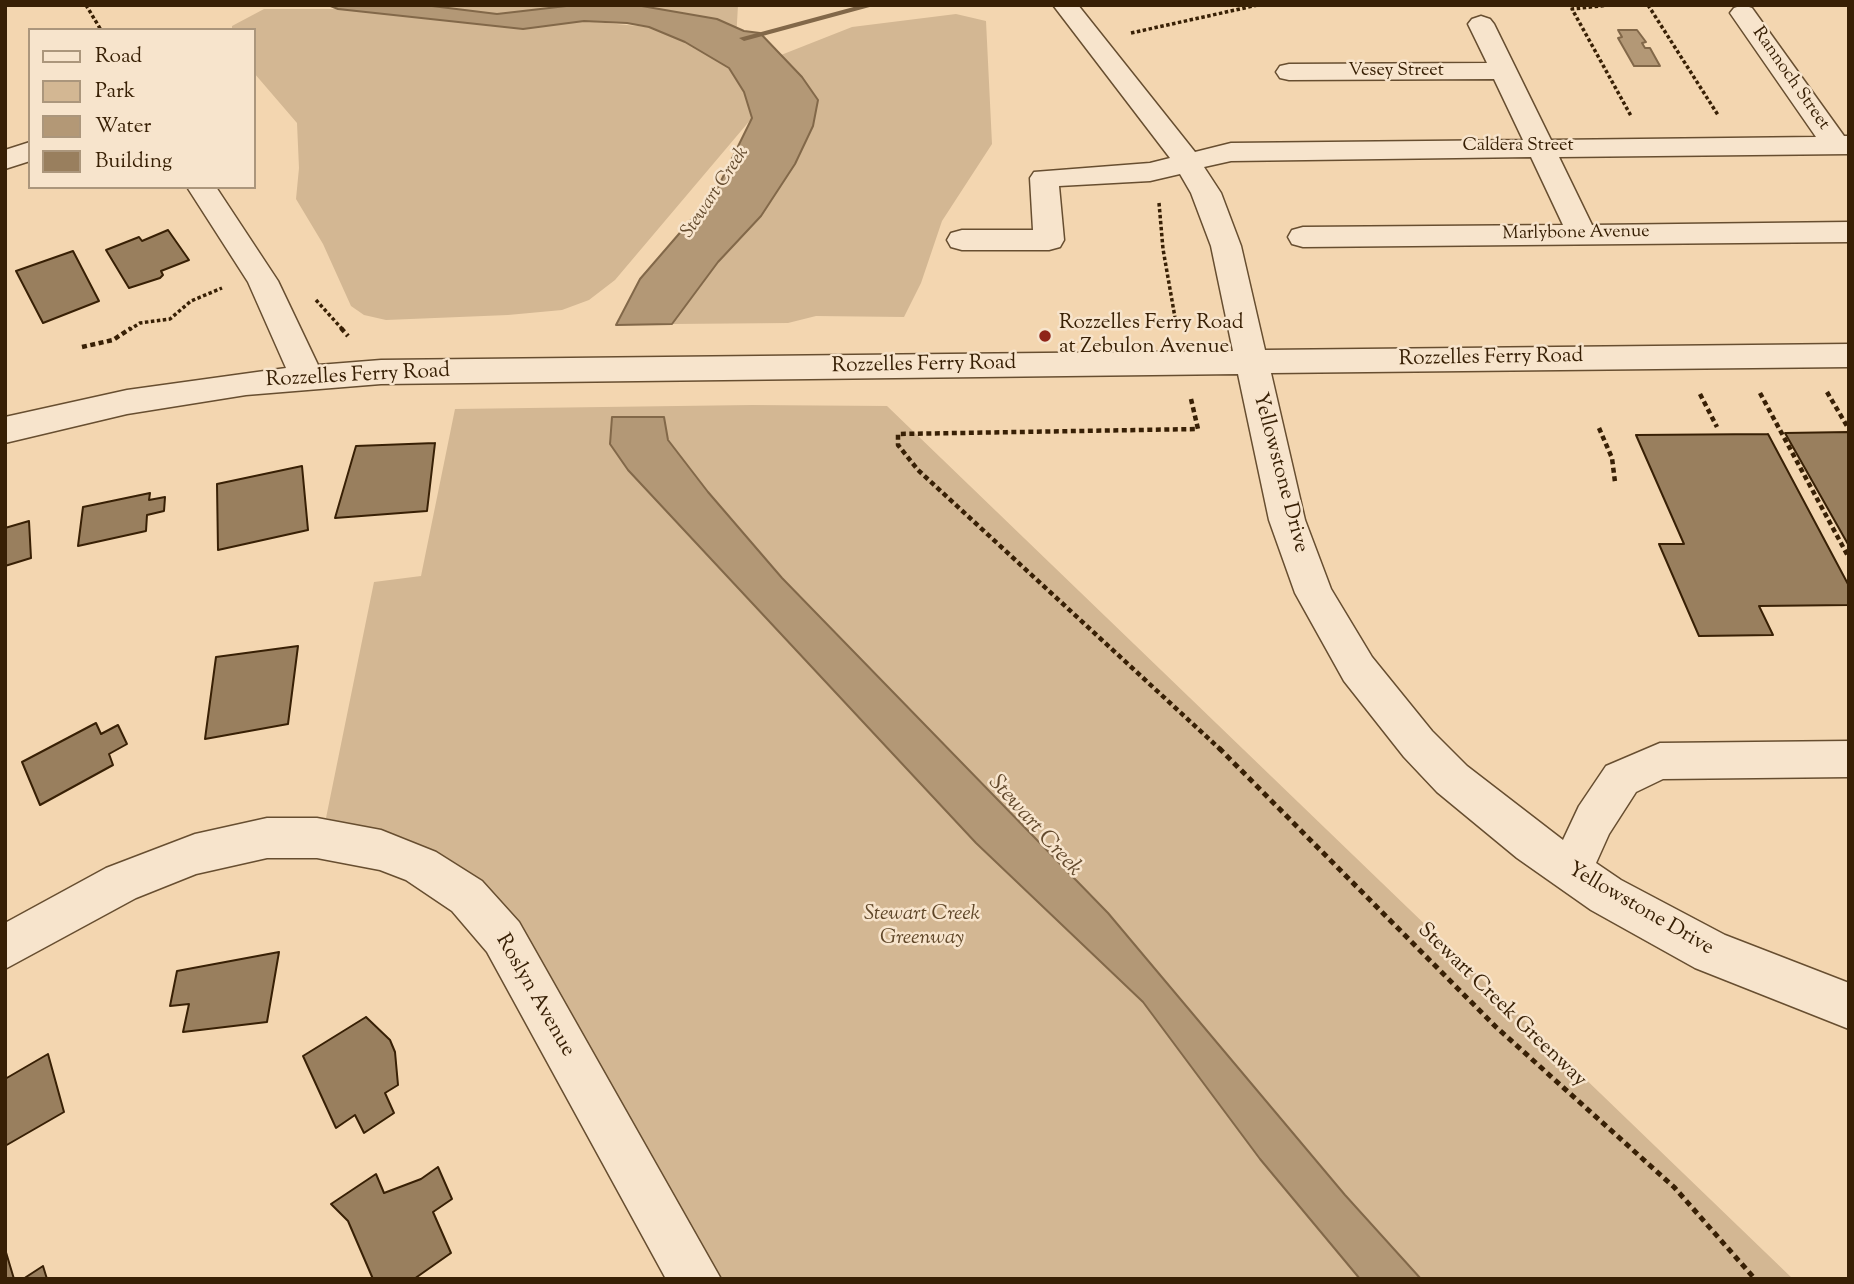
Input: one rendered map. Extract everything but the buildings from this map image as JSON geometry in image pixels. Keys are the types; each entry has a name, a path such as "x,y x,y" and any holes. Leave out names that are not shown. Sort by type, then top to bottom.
{"street":[{"name":"Yellowstone Drive","path":"1065,6 1189,164 1206,193 1226,246 1249,362 1287,520 1314,593 1358,669 1418,744 1452,779 1531,844 1570,871 1606,895 1711,952 1849,1006"},
{"name":"Rannoch Street","path":"1743,13 1842,145"},
{"path":"1481,24 1582,234"},
{"name":"Vesey Street","path":"1289,72 1504,71"},
{"name":"Caldera Street","path":"962,240 1049,240 1044,178 1105,177 1189,164 1231,152 1281,149 1842,145"},
{"path":"5,160 28,152"},
{"path":"205,193 259,274 307,377"},
{"name":"Marlybone Avenue","path":"1303,237 1849,232"},
{"name":"Rozzelles Ferry Road","path":"5,430 127,402 307,377 381,372 1849,355"},
{"path":"1570,871 1594,820 1621,779 1660,761 1849,759"},
{"name":"Roslyn Avenue","path":"5,947 121,883 195,854 267,838 317,838 381,850 421,866 467,896 503,937 695,1279"}],"path":[{"path":"86,5 100,28"},
{"path":"1121,35 1258,5"},
{"path":"1610,5 1572,9 1632,118"},
{"path":"1648,5 1724,125"},
{"path":"82,347 121,337 140,323 170,319 191,301 259,274"},
{"path":"1759,392 1849,558"},
{"path":"1827,392 1847,426"},
{"path":"1699,393 1717,427"},
{"name":"Stewart Creek Greenway","path":"1191,396 1198,429 898,434 898,445 907,459 1236,764 1496,1027 1674,1187 1755,1279"},
{"path":"1598,428 1612,458 1615,482"}],"green space":[{"path":"383,5 738,5 736,40 646,20 509,22"},
{"path":"264,9 338,9 522,29 584,21 649,27 685,42 729,68 744,92 752,118 615,280 589,300 562,310 386,320 364,315 351,306 323,244 296,199 299,168 297,123 256,75 256,28 232,26"},
{"path":"956,14 986,21 992,144 942,221 921,283 904,317 816,316 788,323 672,324 718,262 761,216 795,164 813,126 818,100 781,55 852,27"},
{"name":"Stewart Creek Greenway","path":"887,406 1793,1279 720,1279 525,938 489,888 441,856 405,838 326,818 374,582 421,576 455,409"}],"water":[{"path":"328,5 424,5 497,14 575,5 636,5 717,19 744,31 760,33 802,77 818,100 813,126 795,164 761,216 718,262 672,324 616,325 640,279 716,191 752,118 744,92 729,68 685,42 649,27 627,23 584,21 523,29 338,9"},
{"path":"1618,30 1637,30 1646,42 1642,43 1645,48 1650,48 1660,66 1634,66 1618,38 1622,37"},
{"path":"612,417 664,417 668,440 708,492 782,578 1108,913 1345,1195 1421,1279 1360,1279 1260,1159 1143,1002 976,843 628,470 610,444"}],"waterway":[{"name":"Stewart Creek","path":"744,38 873,5"}],"place":[{"name":"Rozzelles Ferry Road at Zebulon Avenue","path":"1045,336"}]}
